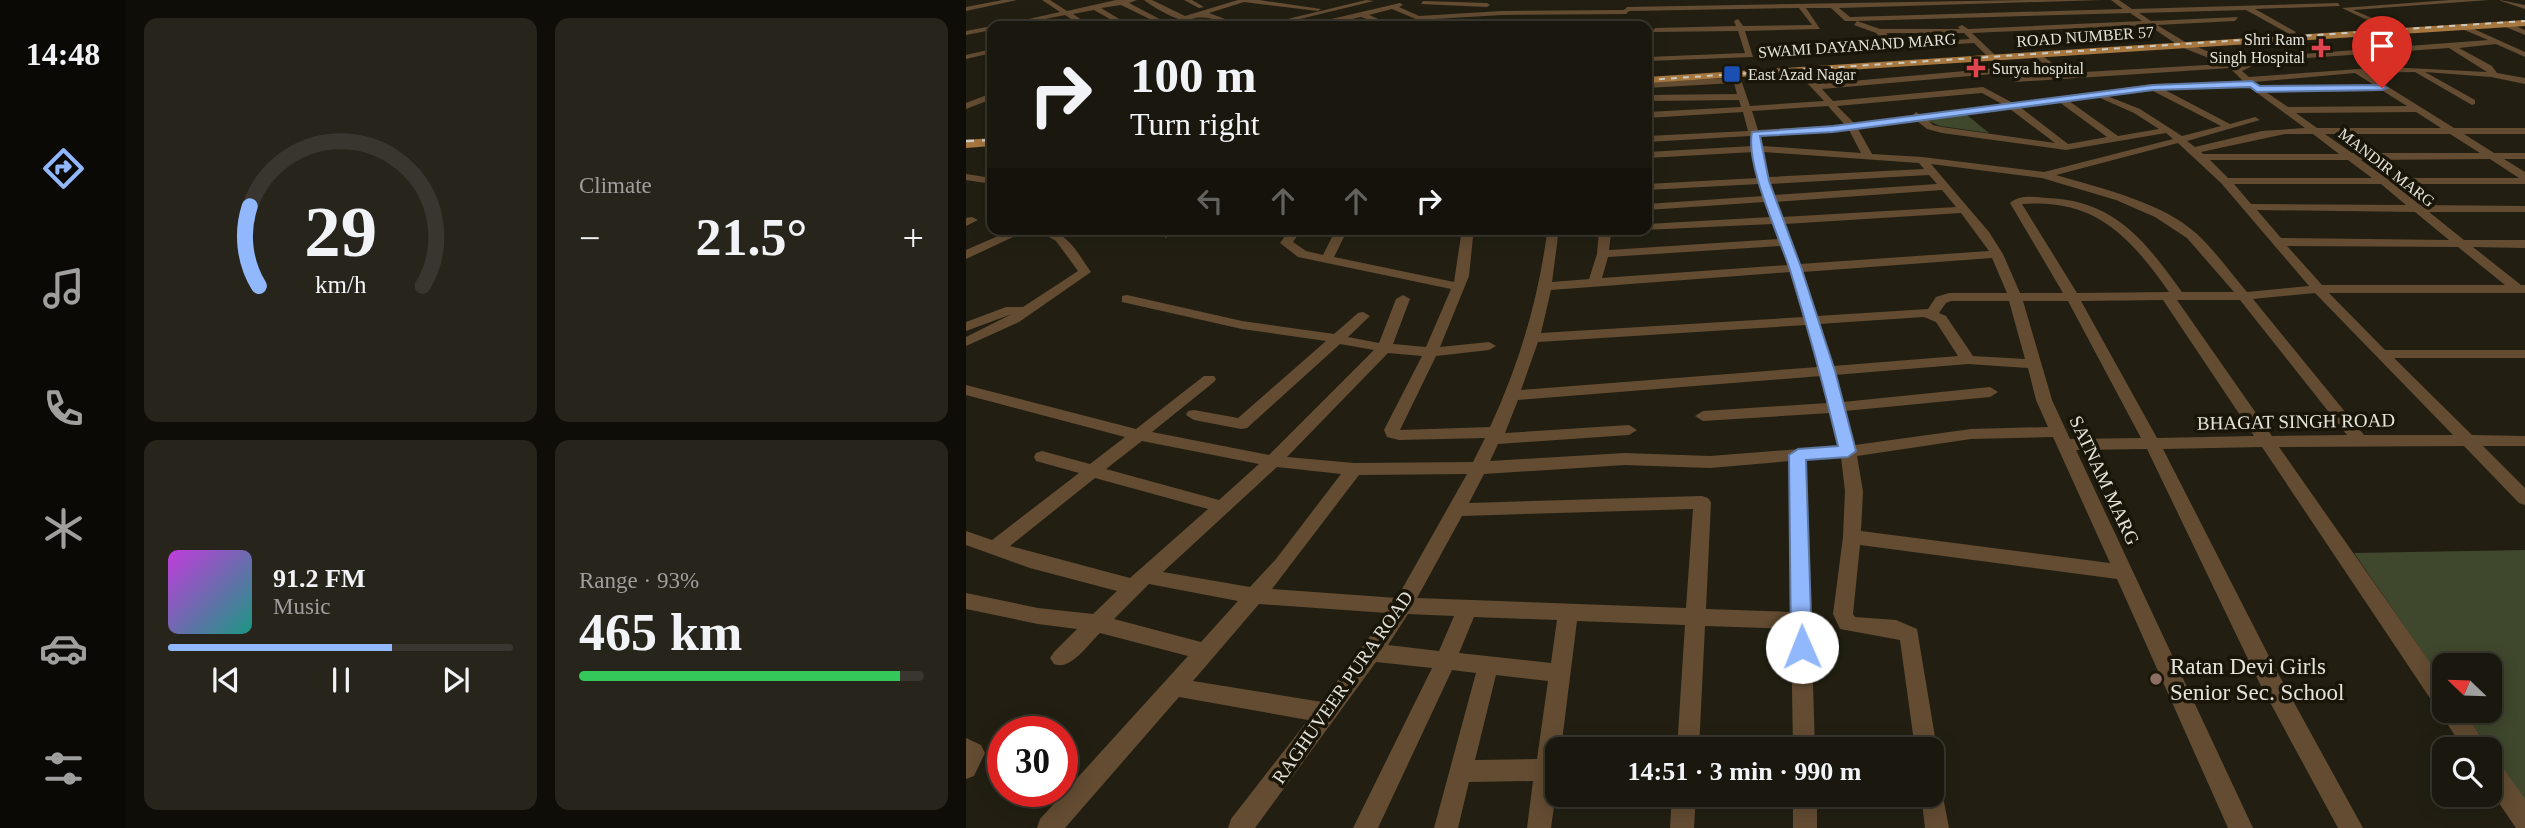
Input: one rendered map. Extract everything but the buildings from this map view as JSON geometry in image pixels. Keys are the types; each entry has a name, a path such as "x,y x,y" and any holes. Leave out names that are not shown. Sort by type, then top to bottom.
{"main road":[{"name":"ROAD NUMBER 57","path":"1987,53 2038,55 2383,25 2525,21"},
{"name":"ROAD NUMBER 57","path":"1652,84 1739,84 1800,70 1987,53 2465,27 2525,21"},
{"name":"SWAMI DAYANAND MARG","path":"1652,75 1987,53"},
{"path":"966,141 987,140"}],"street":[{"path":"1045,0 1078,21"},
{"path":"1081,0 1118,21"},
{"path":"1027,21 1134,0"},
{"path":"1147,0 1191,21"},
{"path":"1187,0 1202,11 1227,21"},
{"path":"1184,19 1243,0 1328,11"},
{"path":"1302,0 1347,7 1378,21"},
{"path":"1362,0 1396,6 1413,21"},
{"path":"1423,21 1502,13 1627,9 1656,4 1730,7 1769,2 1834,7 2099,0"},
{"name":"MANDIR MARG","path":"2114,0 2178,41 2244,77 2523,292"},
{"path":"2232,0 2289,32"},
{"path":"2292,0 2305,6"},
{"path":"2326,0 2383,25"},
{"path":"2355,0 2371,6"},
{"path":"1848,19 2305,6 2345,8 2486,0"},
{"path":"2503,0 2525,7"},
{"path":"1119,1 1159,21"},
{"path":"1286,21 1371,1"},
{"path":"966,11 985,10 1009,2 1034,20"},
{"path":"1938,3 2012,78 2244,77 2382,88"},
{"path":"1414,21 1422,4"},
{"path":"1342,21 1396,6 1422,4 1627,9"},
{"path":"1654,40 1656,4"},
{"path":"1678,4 1681,39"},
{"path":"1502,13 1506,5"},
{"path":"1706,33 1708,5"},
{"path":"1231,6 1316,21"},
{"path":"1655,30 1680,29 1706,33 1817,27 1801,6"},
{"path":"1652,56 1681,60 1709,53 1750,55 1742,29 1730,7"},
{"path":"1834,7 1848,19 1879,31 2152,25 2263,18"},
{"path":"1487,21 1489,14"},
{"path":"966,22 978,30"},
{"path":"2507,24 2525,33"},
{"path":"2465,27 2525,55"},
{"path":"966,33 987,28"},
{"path":"1879,31 1895,46 1975,41"},
{"path":"1652,139 1852,127 2244,77 2261,59 2496,42"},
{"path":"2450,46 2489,68 2494,76"},
{"path":"1681,49 1681,60"},
{"path":"2381,50 2405,60"},
{"path":"966,57 987,52"},
{"path":"2038,55 2065,76"},
{"path":"1852,67 1863,81 1886,99"},
{"path":"2414,69 2472,102"},
{"path":"2017,89 2414,69 2525,81"},
{"path":"1800,70 1852,127 1868,156"},
{"path":"1814,87 2006,70"},
{"path":"2356,70 2525,179"},
{"path":"2369,77 2394,77"},
{"path":"1652,97 1739,84 1759,149 1763,181 1795,267 1828,371 1848,451 1854,491 1852,537 1843,614 1847,623 1857,627 1897,629 1910,635 1924,737"},
{"path":"2153,87 2228,126"},
{"path":"1652,115 1831,104 1983,90 2011,105 2066,147"},
{"path":"2096,95 2120,103 2181,139 2225,181 2323,294 2525,499"},
{"path":"966,106 987,98"},
{"path":"1898,98 1930,127 1941,131 2066,147 2169,130"},
{"path":"2062,100 2116,139"},
{"path":"2287,110 2417,109"},
{"path":"2043,175 2255,120"},
{"path":"2196,154 2262,134 2525,131"},
{"path":"1652,155 1759,149 1868,156 1927,166 2043,175 2120,198 2179,226 2191,235 2360,440"},
{"path":"2196,154 2525,156"},
{"path":"1652,187 1763,181 1927,166"},
{"name":"SATNAM MARG","path":"1927,166 1983,232 1997,254 2015,296 2044,400 2241,828"},
{"path":"966,177 987,180"},
{"path":"2225,181 2525,179"},
{"path":"1652,207 1945,187"},
{"path":"2351,828 2267,675 2152,443 2072,296 2015,205 2017,201 2062,200 2119,224 2139,242 2432,683"},
{"path":"2247,207 2525,209"},
{"path":"1652,228 1963,210"},
{"path":"966,255 1011,235"},
{"path":"966,342 1026,311 1086,272 1060,238 1054,235"},
{"path":"1292,235 1286,243 1302,254 1458,286"},
{"path":"1327,259 1339,235"},
{"path":"1467,235 1463,276 1393,433 1496,435 1629,430"},
{"name":"RAGHUVEER PURA ROAD","path":"1240,828 1402,606 1479,468 1496,435 1533,338 1547,286 1552,235"},
{"path":"1595,281 1603,254 1605,235"},
{"path":"1603,254 1786,242"},
{"path":"2278,242 2525,244"},
{"path":"1547,286 1997,254"},
{"path":"1932,314 1941,300 1949,297 2523,292"},
{"path":"1127,299 1242,325 1384,348 1431,352 1489,346"},
{"path":"1061,658 1273,461 1384,348 1403,299"},
{"path":"966,327 1011,310 1026,311"},
{"path":"1533,338 1932,314 1941,319 1968,360"},
{"path":"1194,415 1241,424 1363,316"},
{"path":"2384,354 2525,354"},
{"path":"1512,396 1968,360 2034,364"},
{"path":"995,548 1209,379"},
{"name":"BHAGAT SINGH ROAD","path":"966,390 1087,424 1140,435 1273,461 1354,469 1479,468 1625,459 1710,461 1848,451 1971,434 2152,443 2525,441"},
{"path":"1703,416 1838,407 1990,392"},
{"path":"1798,455 1804,737"},
{"path":"1042,457 1222,507"},
{"path":"1049,828 1283,564 1354,469"},
{"path":"1456,510 1702,502 1689,737"},
{"path":"1852,537 2125,573"},
{"path":"966,538 1030,561 1140,582 1255,596 1467,609 1801,621"},
{"path":"966,601 1038,616 1096,624 1205,652"},
{"path":"1366,828 1446,660 1467,609"},
{"path":"1552,737 1568,612"},
{"path":"1369,653 1561,673"},
{"path":"1446,828 1488,666"},
{"path":"1175,687 1325,713"},
{"path":"966,749 973,753 966,768"},
{"path":"1460,771 1545,770"},
{"path":"2502,786 2525,820"},
{"path":"1539,828 1545,789"},
{"path":"1682,828 1683,807"},
{"path":"1805,807 1805,828"},
{"path":"1934,807 1937,828"}],"green space":[{"path":"1967,115 1989,133 1940,126 1926,120"},
{"path":"2525,550 2525,801 2502,768 2502,737 2481,737 2471,723 2502,723 2502,653 2432,653 2432,666 2354,553"}],"railway":[{"path":"1652,80 2525,21"},
{"path":"966,141 987,140"}],"place":[{"name":"Shri Ram Singh Hospital","path":"2321,48"},
{"name":"Surya hospital","path":"1976,68"},
{"name":"East Azad Nagar","path":"1732,74"},
{"name":"Ratan Devi Girls Senior Sec. School","path":"2156,679"}],"route":[{"path":"1802,647 1798,455 1848,451 1828,371 1795,267 1763,181 1755,134 1833,129 2153,87 2252,84 2257,89 2382,88"}]}
